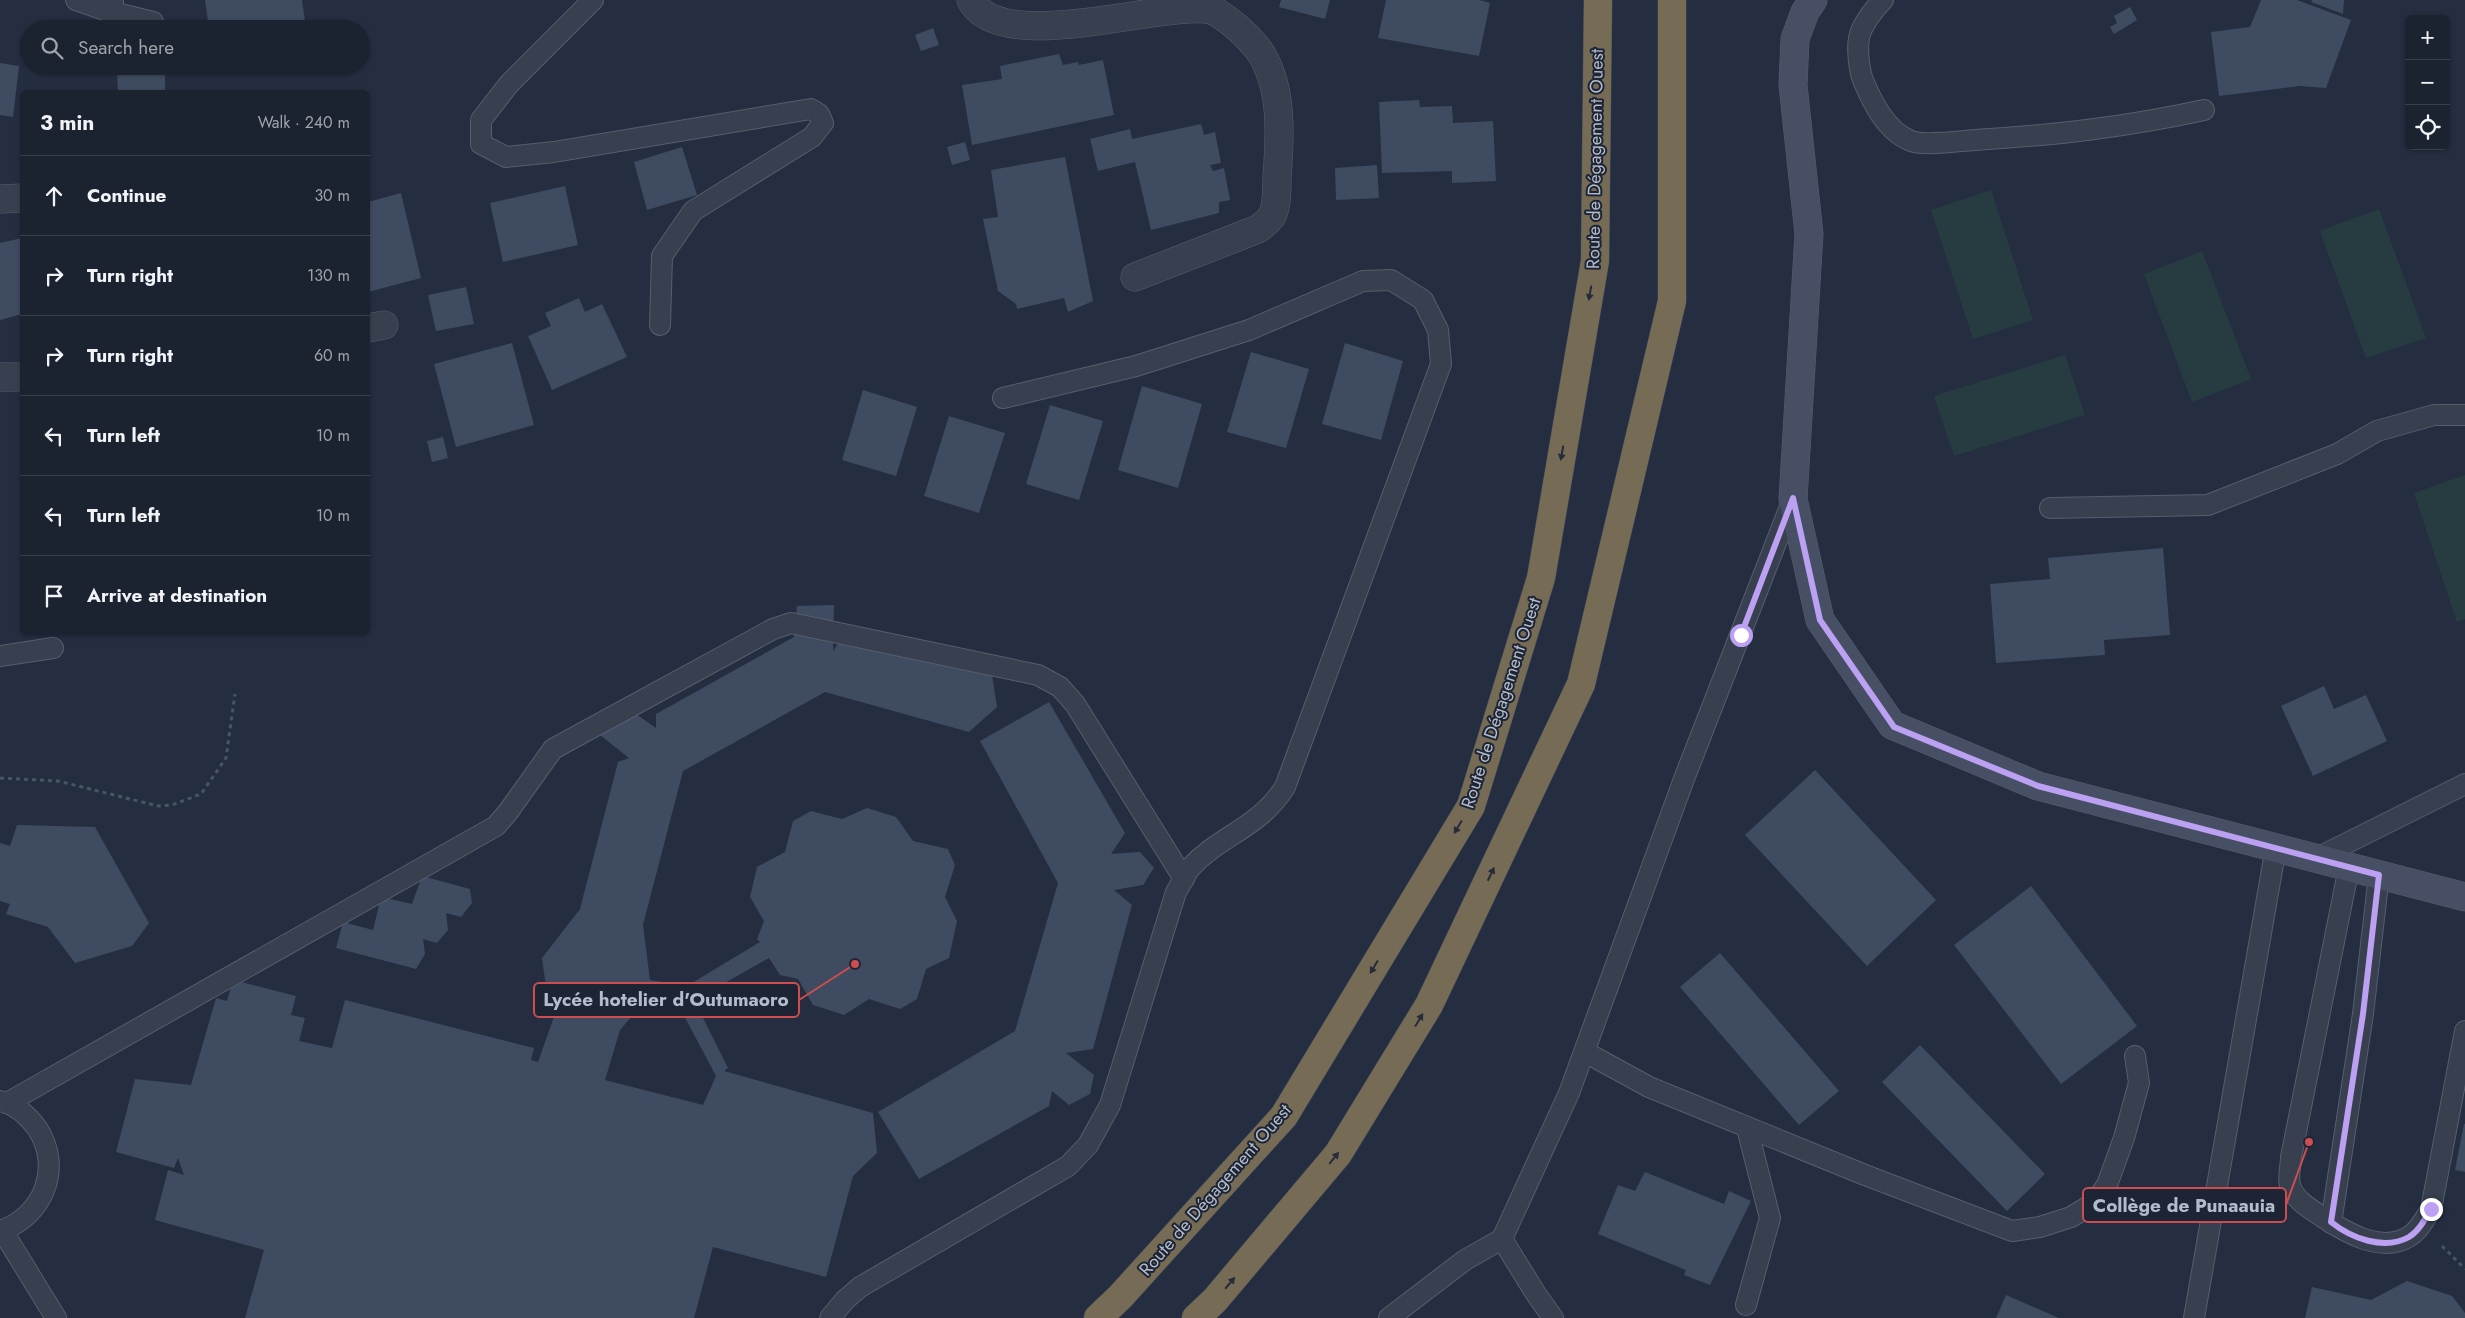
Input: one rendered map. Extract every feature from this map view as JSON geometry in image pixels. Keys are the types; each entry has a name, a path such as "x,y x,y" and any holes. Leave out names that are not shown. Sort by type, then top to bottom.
{"highway":[{"name":"Route de Dégagement Ouest","path":"1098,1318 1284,1116 1471,806 1541,578 1595,261 1598,0"},
{"path":"1196,1318 1215,1300 1343,1146 1429,1005 1581,684 1672,301 1672,0"}],"main road":[{"path":"1813,0 1805,12 1795,39 1793,85 1809,234 1793,498 1820,620 1892,725 2038,786 2465,897"}],"street":[{"path":"971,0 974,6 993,18 1024,23 1084,19 1194,4 1212,10 1229,20 1258,49 1269,72 1276,97 1280,130 1276,197 1272,215 1258,228 1135,277"},
{"path":"0,200 20,198"},
{"path":"0,377 20,377"}],"lane":[{"path":"76,0 109,6 148,20"},
{"path":"593,0 510,84 481,120 480,144 506,157 554,152 803,110 811,110 819,114 823,123 812,137 694,212 662,256 660,325"},
{"path":"1883,0 1875,8 1859,38 1861,75 1874,107 1892,127 1911,141 1944,142 2062,135 2140,124 2204,110"},
{"path":"830,1318 860,1287 1068,1166 1088,1145 1110,1105 1176,892 1189,869 1256,820 1273,805 1285,787 1440,364 1438,330 1423,300 1392,280 1363,281 1249,330 1136,366 1003,398"},
{"path":"2050,508 2208,505 2337,454 2377,431 2434,415 2465,414"},
{"path":"1389,1318 1465,1260 1502,1239 1570,1093 1684,779 1793,498"},
{"path":"3,1102 496,826 553,749 773,629 791,622 1038,675 1060,687 1076,704 1184,879"},
{"path":"0,656 53,648"},
{"path":"2317,858 2465,784"},
{"path":"2194,1318 2276,847"},
{"path":"2348,867 2291,1157 2290,1187 2300,1202 2342,1231 2362,1240 2388,1242 2409,1237 2421,1225 2431,1209 2465,1031"},
{"path":"2331,1222 2363,1014 2379,875"},
{"path":"1586,1052 1649,1087 1747,1128 2012,1231 2040,1227 2071,1217 2094,1203 2107,1185 2124,1138 2139,1082 2135,1056"},
{"path":"3,1102 30,1118 45,1140 50,1168 43,1195 27,1217 1,1230 56,1318"},
{"path":"1746,1305 1770,1218 1747,1128"},
{"path":"1502,1239 1553,1318"}],"path":[{"path":"0,778 58,781 158,806 179,803 201,794 226,758 235,694"}],"green space":[{"path":"1991,190 2033,320 1973,339 1931,210"},
{"path":"2379,209 2426,338 2366,358 2320,231"},
{"path":"2202,251 2251,379 2192,402 2144,274"},
{"path":"2065,355 2085,415 1954,456 1934,396"},
{"path":"2465,475 2465,619 2457,622 2414,493"}],"building":[{"path":"205,0 302,0 305,20 208,20"},
{"path":"1281,0 1330,0 1325,19 1279,7"},
{"path":"1386,0 1479,0 1490,3 1479,56 1378,38"},
{"path":"2261,0 2297,0 2351,20 2326,88 2299,86 2219,96 2211,32 2250,27"},
{"path":"2312,0 2344,0 2343,14 2311,2"},
{"path":"2130,7 2137,20 2114,34 2110,27 2117,23 2114,16"},
{"path":"933,28 939,45 921,51 915,35"},
{"path":"1059,54 1063,65 1078,62 1079,65 1103,60 1114,115 972,145 962,85 1002,79 1000,66"},
{"path":"0,63 19,66 13,117 0,115"},
{"path":"117,75 165,75 165,90 118,90"},
{"path":"1419,100 1420,107 1452,106 1453,123 1493,121 1496,181 1452,183 1452,171 1382,173 1379,102"},
{"path":"1201,124 1204,135 1215,132 1221,163 1210,165 1213,171 1224,168 1230,200 1219,202 1219,213 1151,230 1135,162 1098,171 1090,139 1130,129 1132,139"},
{"path":"965,142 970,160 952,165 947,147"},
{"path":"682,147 697,195 647,210 634,162"},
{"path":"1065,157 1093,301 1068,312 1064,298 1017,309 1016,304 998,291 983,219 998,217 991,170"},
{"path":"1377,165 1379,198 1336,200 1335,168"},
{"path":"565,186 578,245 503,262 490,203"},
{"path":"401,193 421,278 370,291 370,201"},
{"path":"20,238 20,315 0,320 0,243"},
{"path":"466,287 474,324 436,331 428,295"},
{"path":"579,298 585,312 602,304 627,357 552,390 528,336 551,326 545,313"},
{"path":"512,343 534,425 456,447 434,364"},
{"path":"1345,343 1403,361 1381,440 1322,424"},
{"path":"1251,352 1309,369 1286,448 1227,432"},
{"path":"1142,386 1202,404 1178,488 1118,470"},
{"path":"863,390 917,407 896,476 842,460"},
{"path":"1050,405 1103,421 1079,500 1026,484"},
{"path":"949,416 1005,433 979,513 924,496"},
{"path":"443,437 448,458 432,462 427,441"},
{"path":"2163,548 2170,635 2104,640 2105,655 1996,663 1990,584 2050,579 2048,558"},
{"path":"834,605 833,651 844,634 992,675 997,707 969,732 825,692 683,771 643,925 650,980 687,986 760,942 757,939 764,921 750,897 757,867 785,852 793,821 811,811 842,819 867,808 896,817 913,841 948,849 955,865 945,897 957,921 949,958 926,969 917,999 900,1009 869,999 844,1015 813,1005 798,979 780,975 769,958 707,993 709,1003 700,1012 728,1068 724,1071 873,1113 877,1153 853,1176 826,1277 713,1247 694,1318 245,1318 264,1250 155,1220 168,1170 184,1175 178,1158 174,1168 116,1152 135,1079 191,1085 216,998 227,1001 233,980 296,996 291,1015 305,1018 299,1041 332,1048 345,1000 534,1048 531,1060 538,1062 556,1011 549,1009 542,958 580,909 618,762 629,758 596,732 619,702 656,728 656,714 794,637 797,606","holes":["646,1000 682,1012 716,1076 703,1105 605,1080 620,1030"]},
{"path":"2324,686 2334,709 2366,695 2387,741 2313,776 2281,706"},
{"path":"1049,702 1125,833 1111,854 1140,852 1154,868 1143,885 1114,890 1132,905 1093,1049 1066,1053 1094,1075 1090,1094 1069,1105 1052,1091 1049,1106 919,1179 878,1112 1015,1031 1058,883 980,741"},
{"path":"1815,770 1936,900 1867,966 1745,835"},
{"path":"17,825 95,827 149,923 132,946 75,963 48,927 6,914 10,904 0,901 0,843 10,846"},
{"path":"422,876 470,889 472,903 461,917 446,913 448,930 437,943 423,939 425,954 416,969 336,948 343,922 373,930 381,897 412,904"},
{"path":"2031,886 2137,1026 2061,1084 1954,945"},
{"path":"1720,953 1839,1091 1799,1125 1680,987"},
{"path":"1920,1045 2045,1174 2007,1211 1882,1082"},
{"path":"2465,1124 2465,1172 2455,1170"},
{"path":"1645,1172 1724,1204 1729,1191 1751,1201 1710,1285 1684,1275 1686,1270 1598,1234 1618,1185 1635,1191"},
{"path":"2407,1281 2452,1296 2465,1313 2465,1318 2305,1318 2312,1287 2371,1300"},
{"path":"2006,1295 2059,1318 1996,1318"}],"place":[{"name":"Lycée hotelier d'Outumaoro","path":"855,964"},
{"name":"Collège de Punaauia","path":"2309,1142"}],"route":[{"path":"1741,635 1793,498 1820,620 1894,727 2038,786 2313,856 2379,875 2363,1014 2331,1222 2342,1231 2362,1240 2388,1242 2409,1237 2421,1225 2431,1209"}]}
